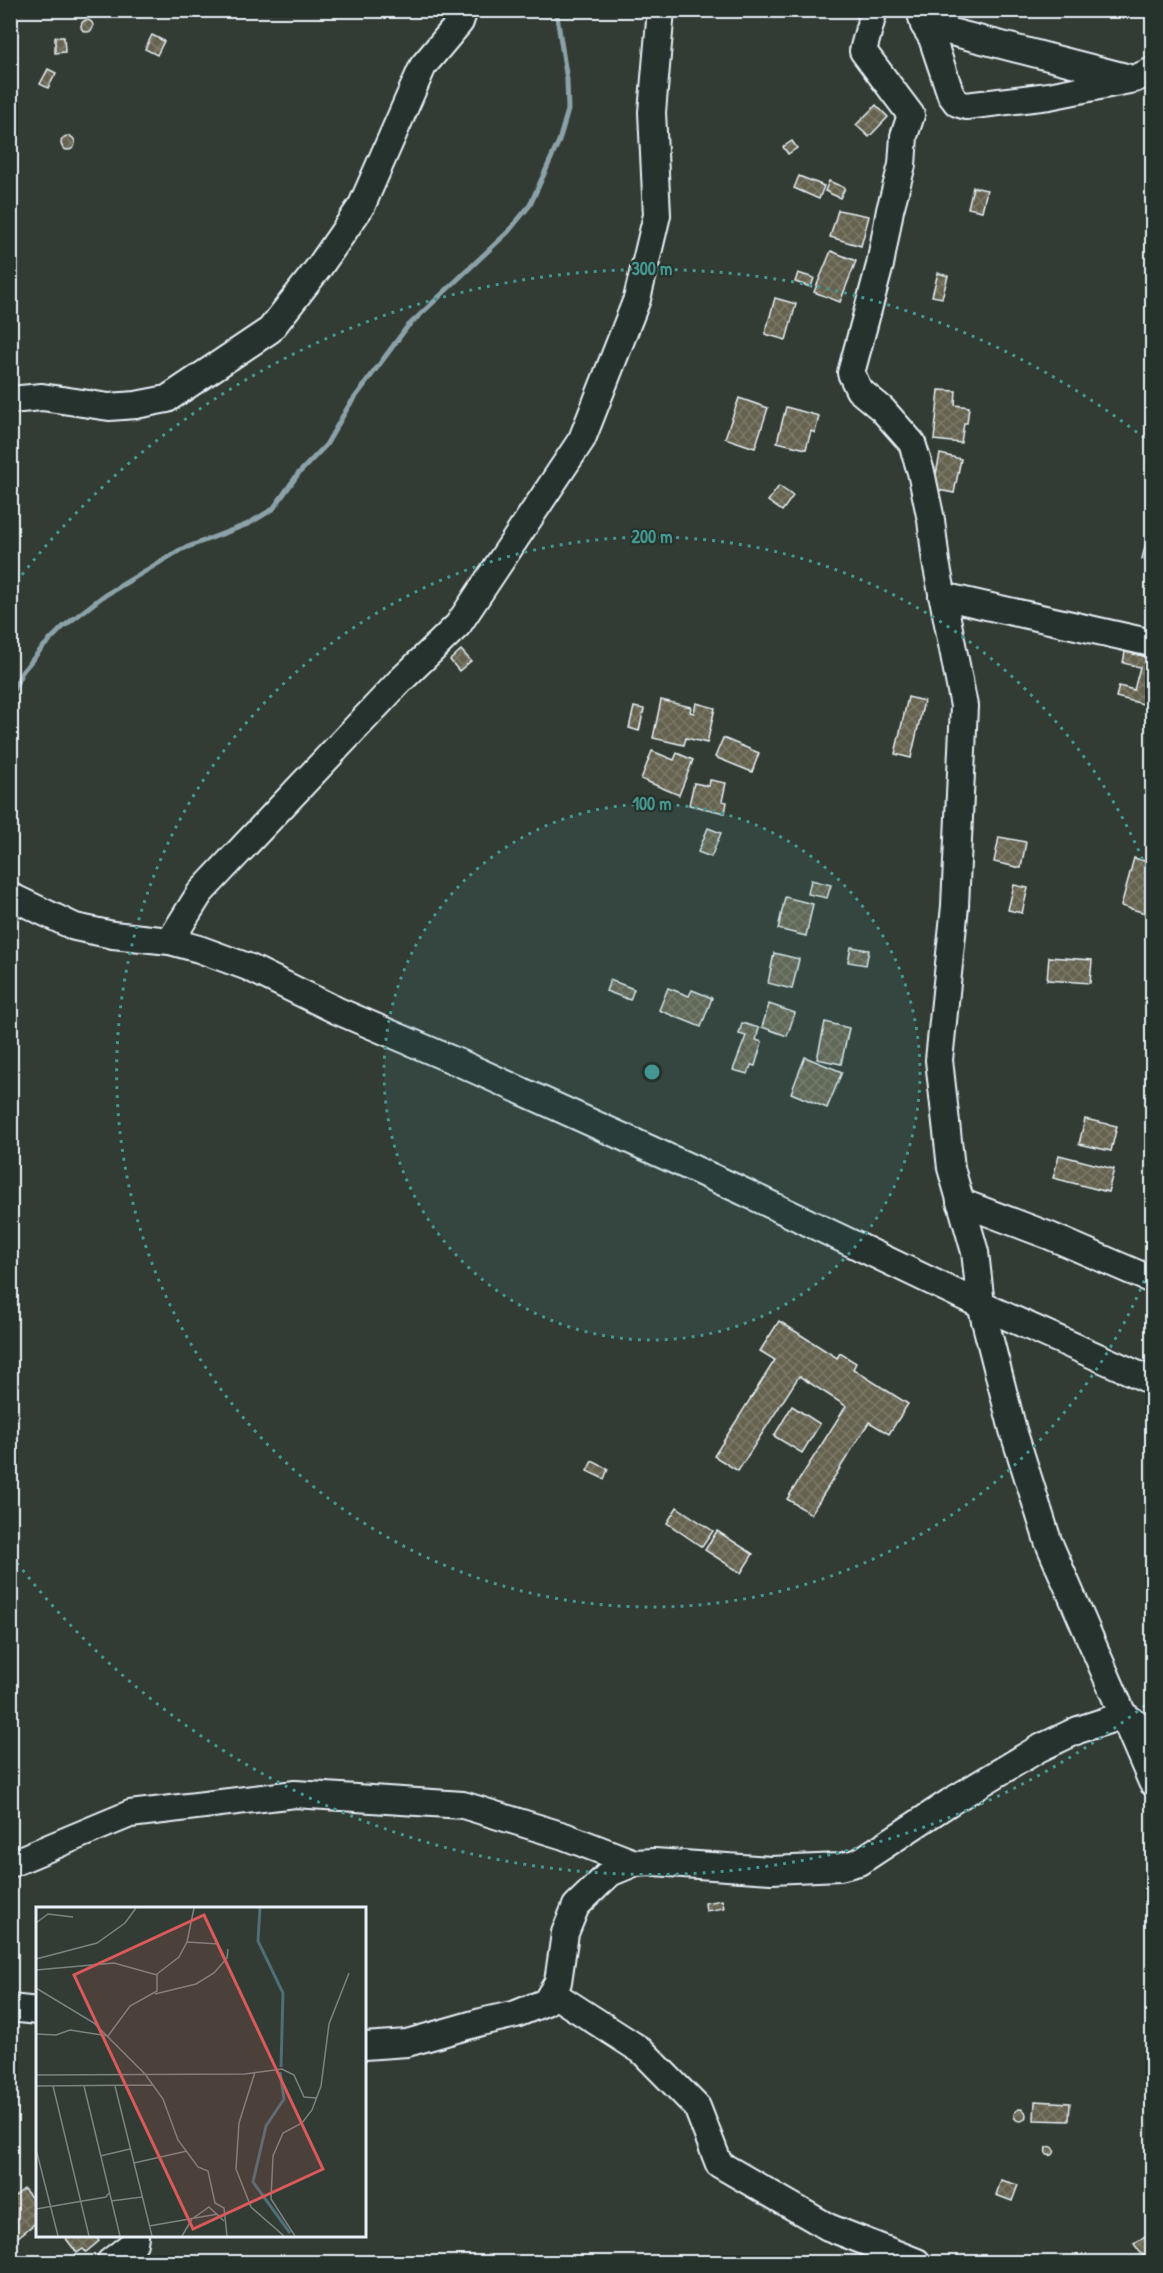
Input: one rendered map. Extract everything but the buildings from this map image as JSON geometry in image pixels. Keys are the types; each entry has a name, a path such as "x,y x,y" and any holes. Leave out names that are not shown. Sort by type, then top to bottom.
{"street":[{"path":"10,400 42,397 109,407 168,399 270,330 320,266 362,205 423,66 460,22 464,10"},
{"path":"170,941 200,892 399,682 458,625 582,439 637,299 657,215 652,112 661,10"},
{"path":"874,10 863,51 911,115 904,136 902,165 890,210 880,265 852,373 859,390 882,409 912,443 931,520 942,596 964,706 955,906 939,1060 951,1168 975,1252 981,1305 1013,1430 1048,1540 1152,1782"},
{"path":"922,18 932,38 951,95 957,103 966,106 1049,96 1146,78"},
{"path":"922,18 1146,78"},
{"path":"942,596 1152,644"},
{"path":"10,896 75,927 114,935 170,941 248,967 338,1011 728,1184 981,1305 1152,1381"},
{"path":"960,1202 1050,1236 1152,1280"},
{"path":"1124,1715 1152,1735"},
{"path":"366,2046 407,2043 516,2014 546,2002 558,1982 565,1933 576,1906 610,1873 634,1863 654,1862 771,1870 840,1867 859,1862 950,1802 1038,1749 1078,1730 1124,1715"},
{"path":"10,1864 130,1814 295,1794 463,1805 564,1836 634,1863"},
{"path":"552,1993 642,2051 697,2107 719,2163 828,2227 917,2262"},
{"path":"10,2007 36,2011"},
{"path":"110,2262 134,2243 135,2237"}],"waterway":[{"path":"10,697 22,672 42,648 63,627 102,597 180,550 248,524 273,509 298,474 326,445 348,407 407,327 508,232 530,205 559,141 568,110 567,80 556,10"}]}
